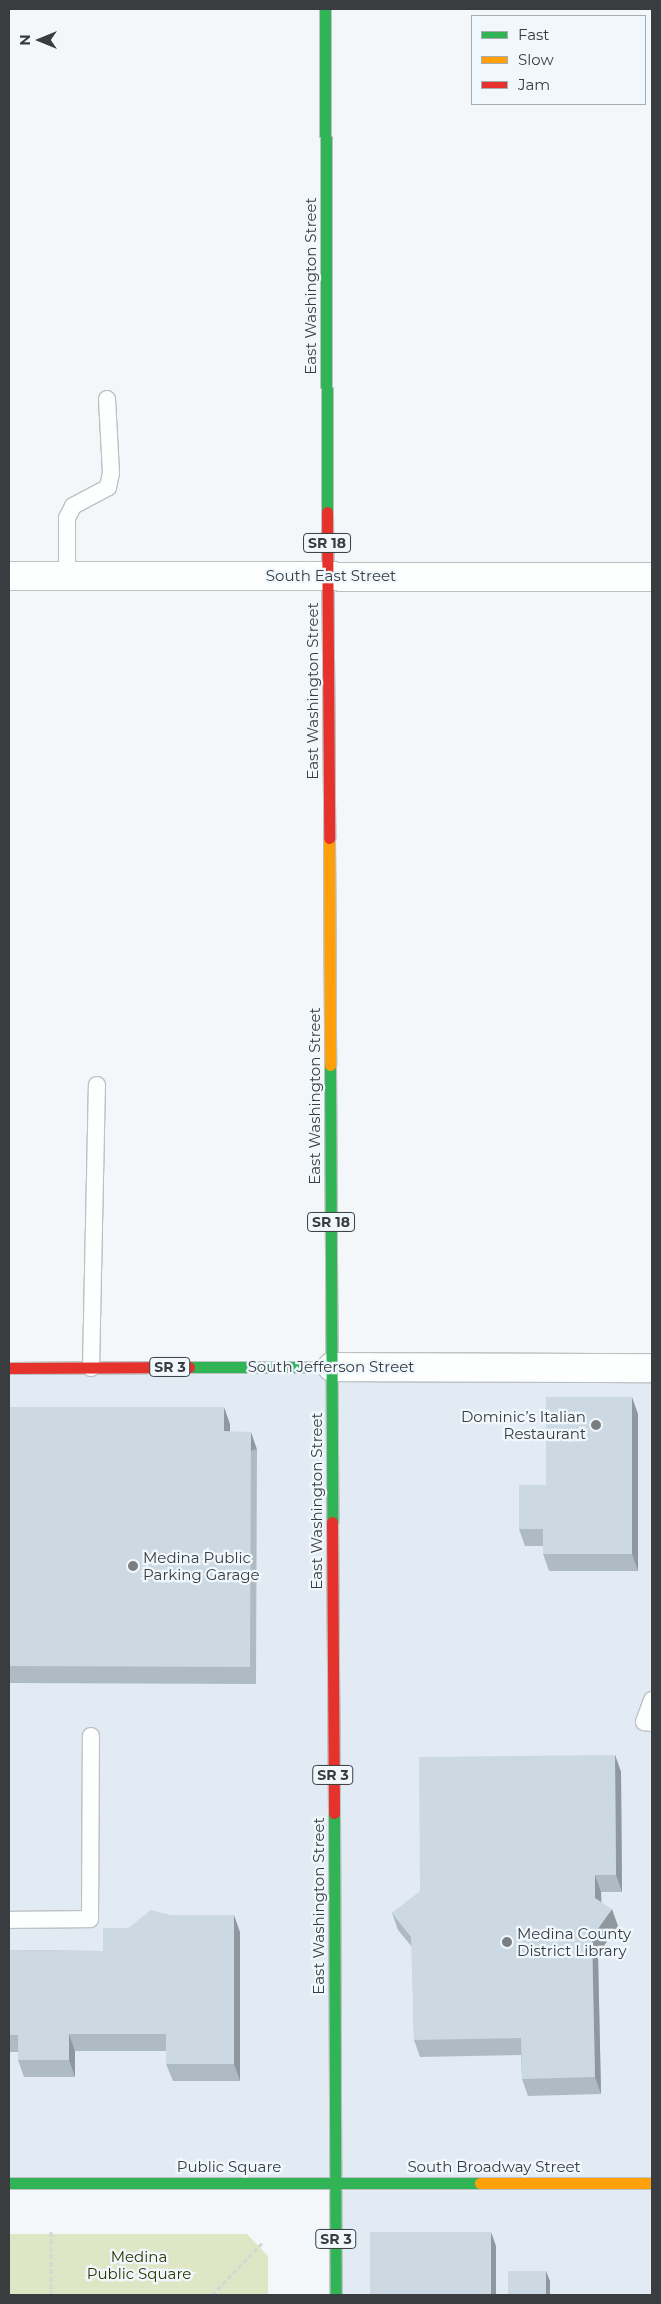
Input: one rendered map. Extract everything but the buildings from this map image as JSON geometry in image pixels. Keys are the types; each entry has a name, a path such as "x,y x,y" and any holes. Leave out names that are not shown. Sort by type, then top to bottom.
{"main road":[{"name":"East Washington Street","path":"325,9 335,2182"},
{"name":"South Jefferson Street","path":"9,1368 332,1367"},
{"name":"South Broadway Street","path":"335,2182 652,2183"},
{"name":"Public Square","path":"9,2183 335,2182"},
{"name":"SR 3","path":"335,2182 336,2295"}],"street":[{"name":"South East Street","path":"9,576 652,577"},
{"name":"South Jefferson Street","path":"332,1367 652,1368"}],"lane":[{"path":"67,576 67,518 73,506 108,488 111,473 107,399"},
{"path":"92,1368 97,1085"},
{"path":"652,1700 644,1722 652,1723"},
{"path":"9,1920 90,1919 92,1736"}],"path":[{"path":"51,2232 51,2295"},
{"path":"212,2295 262,2243"}],"shaded area":[{"path":"9,1368 652,1368 652,2295 336,2295 335,2183 9,2183"}],"green space":[{"name":"Medina Public Square","path":"9,2234 247,2234 268,2256 268,2295 9,2295"}],"traffic: fast":[{"path":"325,9 327,512"},
{"path":"330,1065 332,1522"},
{"path":"189,1367 332,1367"},
{"path":"334,1813 336,2295"},
{"path":"9,2183 480,2183"}],"traffic: slow":[{"path":"329,838 330,1065"},
{"path":"480,2183 652,2183"}],"traffic: jam":[{"path":"327,512 329,838"},
{"path":"9,1368 189,1367"},
{"path":"332,1522 334,1813"}],"place":[{"name":"Dominic’s Italian Restaurant","path":"596,1425"},
{"name":"Medina Public Parking Garage","path":"133,1566"},
{"name":"Medina County District Library","path":"507,1942"}]}
